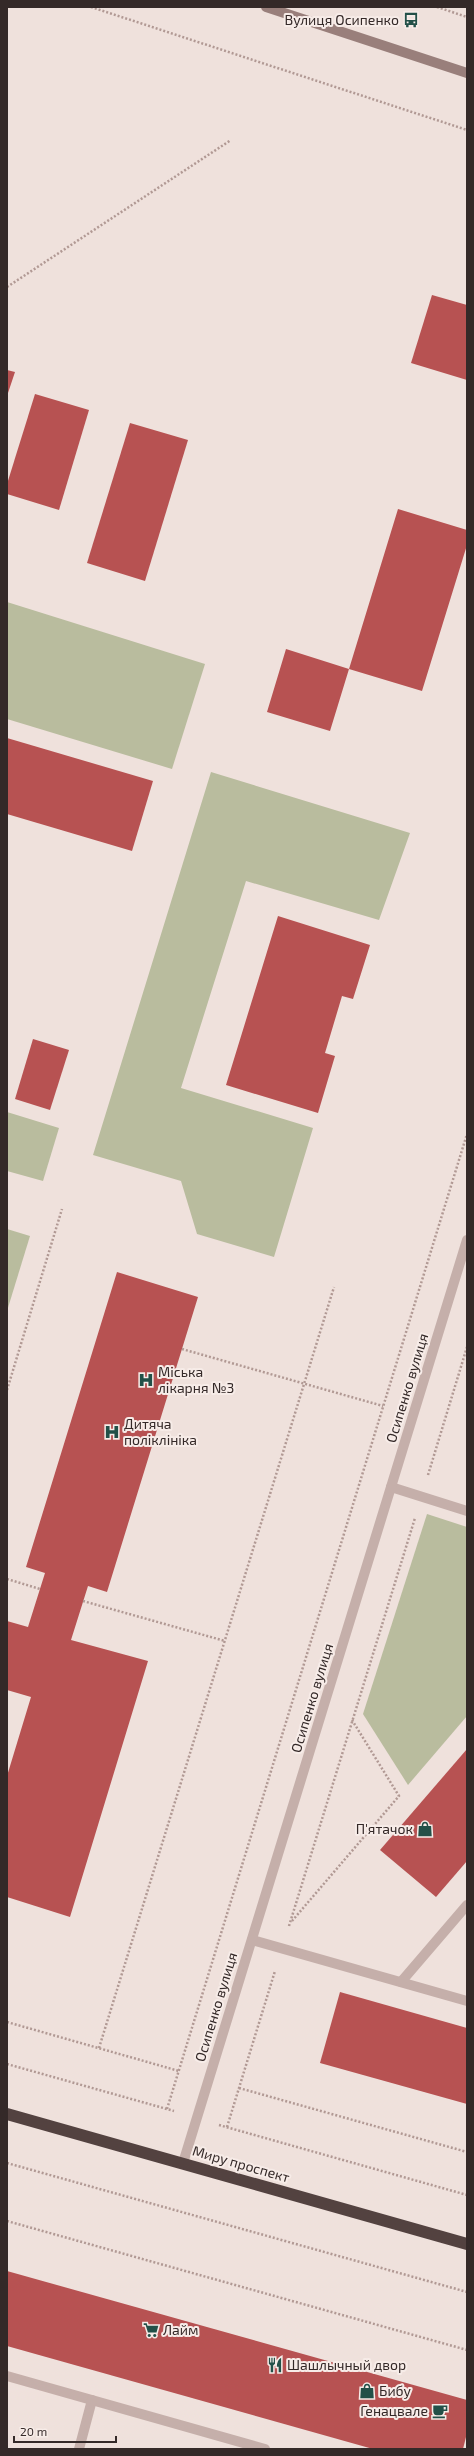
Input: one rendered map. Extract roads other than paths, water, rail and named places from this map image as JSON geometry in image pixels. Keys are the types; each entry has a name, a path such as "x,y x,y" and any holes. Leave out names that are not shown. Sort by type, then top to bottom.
{"highway":[{"name":"Миру проспект","path":"7,2114 467,2244"}],"street":[{"path":"266,7 467,73"},
{"name":"Осипенко вулиця","path":"183,2164 467,1240"},
{"path":"391,1487 467,1511"},
{"path":"401,1982 467,1905"},
{"path":"252,1940 467,2001"},
{"path":"7,2376 265,2449"},
{"path":"79,2449 92,2400"}],"place":[{"name":"Вулиця Осипенко","path":"411,20"},
{"name":"Міська лікарня №3","path":"146,1380"},
{"name":"Дитяча поліклініка","path":"112,1432"},
{"name":"П'ятачок","path":"425,1829"},
{"name":"Лайм","path":"151,2330"},
{"name":"Шашлычный двор","path":"275,2365"},
{"name":"Бибу","path":"367,2391"},
{"name":"Генацвале","path":"440,2411"}]}
